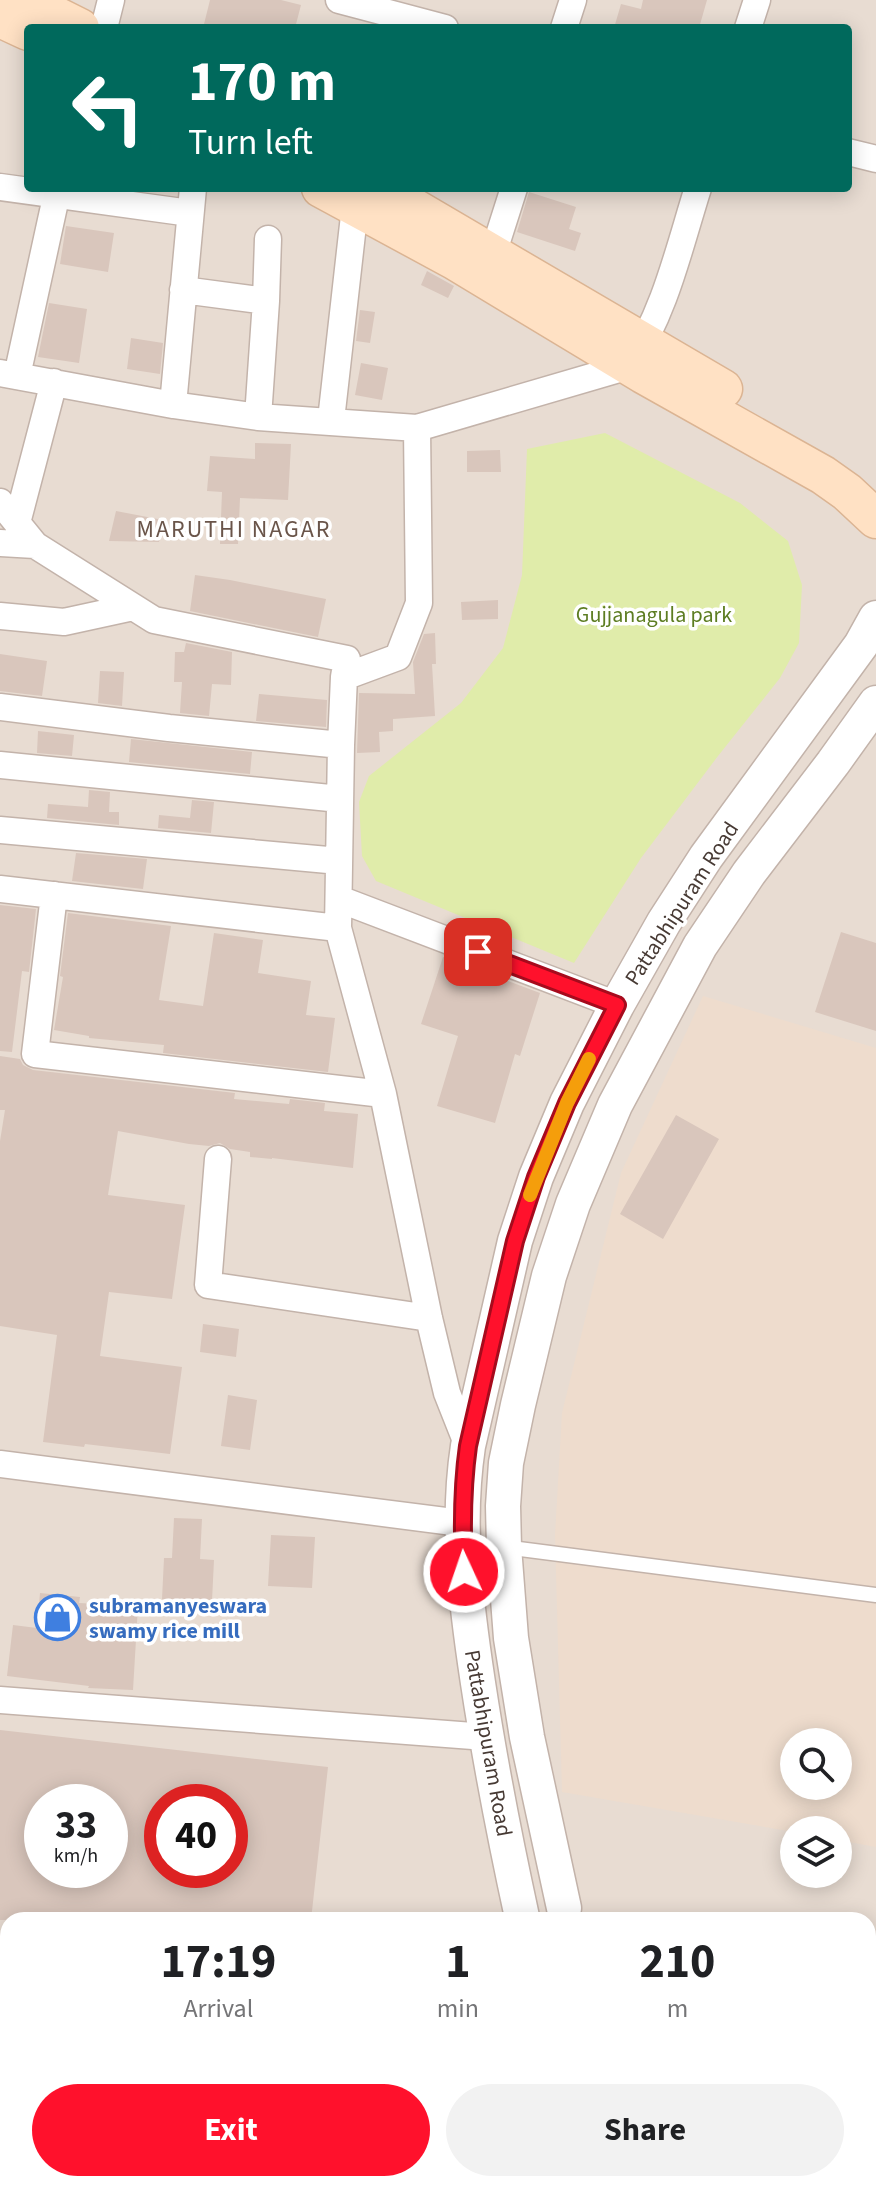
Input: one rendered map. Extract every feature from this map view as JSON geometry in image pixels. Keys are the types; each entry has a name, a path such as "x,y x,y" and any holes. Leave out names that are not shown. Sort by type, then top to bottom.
{"main road":[{"path":"24,0 72,24"},
{"path":"0,18 24,29"},
{"path":"341,192 367,197 493,254 637,355 823,475 876,519"},
{"path":"367,197 454,260 797,434 876,487"}],"street":[{"path":"105,24 111,0"},
{"path":"339,0 428,24"},
{"path":"565,24 573,0"},
{"path":"749,24 757,0"},
{"path":"852,153 876,159"},
{"path":"0,187 24,189"},
{"path":"58,192 8,375 258,417 417,428 637,355 663,301 697,192"},
{"path":"71,192 191,201 173,405"},
{"path":"493,254 513,192"},
{"path":"331,420 367,197"},
{"path":"258,417 268,239"},
{"path":"183,290 266,301"},
{"path":"9,533 54,382"},
{"path":"344,677 398,657 419,603 417,428"},
{"path":"0,502 9,533 35,545 154,620 347,659 341,745 338,928 383,1094 447,1393 468,1446"},
{"path":"0,616 64,622 133,607"},
{"name":"Pattabhipuram Road","path":"520,1912 486,1737 470,1630 461,1523 468,1446 515,1241 536,1177 567,1103 664,922 706,857 861,645 876,618"},
{"name":"Pattabhipuram Road","path":"571,1912 522,1709 511,1638 504,1547 506,1463 549,1276 592,1156 663,1012 713,925 876,703"},
{"path":"0,707 341,745"},
{"path":"0,765 340,799"},
{"path":"0,830 339,861"},
{"path":"0,889 338,928"},
{"path":"54,895 35,1054 383,1094"},
{"path":"339,899 617,1005"},
{"path":"218,1159 208,1285 429,1318"},
{"path":"0,1464 461,1523"},
{"path":"0,1700 486,1737"},
{"path":"527,1912 541,1905 553,1905 567,1912"}],"lane":[{"path":"504,1547 876,1595"}],"shaded area":[{"path":"0,0 876,0 876,1912 0,1912"},
{"path":"703,996 876,1048 876,1847 852,1843 852,1816 780,1816 780,1830 562,1792 555,1535 562,1413 621,1173"}],"green space":[{"name":"Gujjanagula park","path":"605,433 740,503 788,541 802,585 799,643 780,678 641,858 574,963 376,881 362,856 359,802 369,776 461,703 503,648 522,575 527,449"}],"building":[{"path":"210,0 281,0 301,5 296,24 204,24"},
{"path":"643,0 707,0 700,24 615,24 621,4 641,9"},
{"path":"529,192 576,207 569,229 581,233 575,251 517,232"},
{"path":"66,226 114,233 108,272 60,264"},
{"path":"427,271 454,286 448,298 421,285"},
{"path":"49,303 87,309 79,363 38,357"},
{"path":"360,310 375,312 370,343 356,341"},
{"path":"131,338 163,343 160,374 127,369"},
{"path":"361,363 388,368 382,400 355,395"},
{"path":"255,443 291,444 288,500 240,498 238,544 220,544 222,492 207,491 210,456 255,459"},
{"path":"500,450 501,472 467,472 467,451"},
{"path":"116,511 163,520 159,542 109,541"},
{"path":"195,575 326,599 318,637 190,611"},
{"path":"498,600 498,619 462,620 461,602"},
{"path":"435,633 436,664 432,664 435,716 393,719 393,731 379,732 380,752 357,753 359,693 415,694 413,662 424,634"},
{"path":"186,643 232,652 231,685 212,684 209,716 180,713 182,682 174,682 175,652 184,652"},
{"path":"0,654 47,661 42,696 0,691"},
{"path":"100,671 124,672 122,706 98,703"},
{"path":"259,694 327,700 326,727 256,721"},
{"path":"38,731 74,735 72,756 37,753"},
{"path":"131,739 252,752 250,774 129,762"},
{"path":"89,790 110,792 109,812 119,812 119,825 47,818 48,804 88,807"},
{"path":"192,800 214,802 211,833 158,828 159,815 190,818"},
{"path":"76,853 147,859 143,889 72,881"},
{"path":"0,905 36,909 29,972 22,971 12,1052 0,1051"},
{"path":"68,913 171,926 159,1000 203,1006 214,933 263,940 258,973 311,981 306,1015 335,1018 328,1072 163,1053 164,1045 89,1038 54,1030 63,977 60,976"},
{"path":"841,932 876,943 876,1031 815,1012"},
{"path":"443,957 540,993 520,1056 515,1054 495,1123 437,1106 458,1036 421,1024"},
{"path":"0,1056 20,1059 23,1065 33,1070 235,1093 234,1099 289,1104 290,1099 325,1103 324,1111 358,1114 353,1168 250,1157 250,1152 230,1149 220,1143 209,1146 189,1144 118,1131 108,1195 185,1205 172,1299 109,1292 100,1356 182,1367 170,1454 43,1442 57,1335 0,1326 0,1141 5,1110 0,1110"},
{"path":"676,1115 719,1139 663,1239 620,1214"},
{"path":"203,1324 239,1329 236,1357 200,1352"},
{"path":"228,1395 257,1400 250,1450 221,1446"},
{"path":"174,1518 202,1519 200,1559 214,1560 212,1601 162,1599 164,1558 172,1558"},
{"path":"271,1535 315,1537 312,1588 268,1586"},
{"path":"40,1593 80,1597 79,1603 138,1606 133,1690 88,1688 7,1676 13,1625 37,1628"},
{"path":"0,1730 328,1767 312,1912 0,1912"}],"slow traffic":[{"path":"530,1195 567,1103 589,1059"}],"place":[{"name":"subramanyeswara swamy rice mill","path":"58,1618"}],"district":[{"name":"MARUTHI NAGAR","path":"234,529"}],"route":[{"path":"464,1572 461,1523 463,1477 515,1241 536,1177 567,1103 617,1005 478,952"}]}
